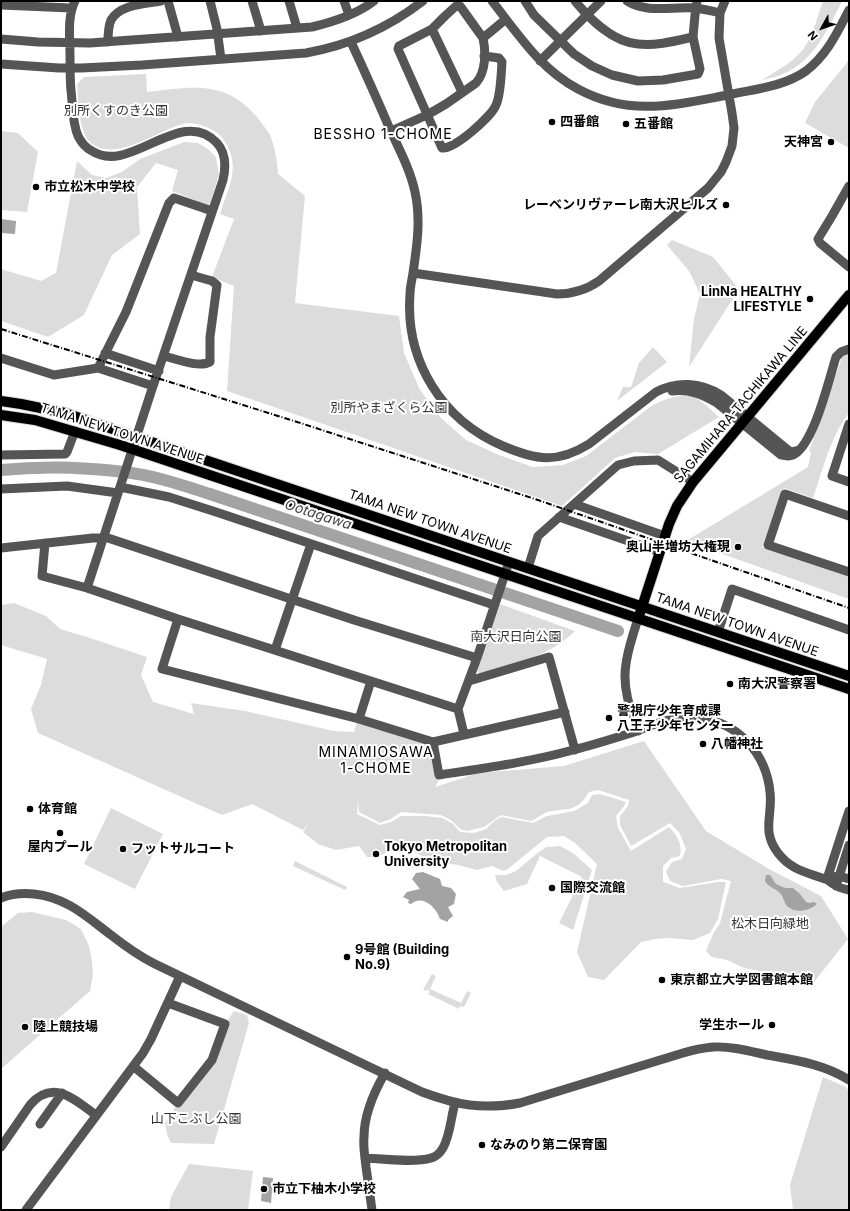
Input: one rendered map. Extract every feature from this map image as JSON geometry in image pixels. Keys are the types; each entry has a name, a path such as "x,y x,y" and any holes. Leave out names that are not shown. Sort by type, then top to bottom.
{"main road":[{"name":"SAGAMIHARA-TACHIKAWA LINE","path":"638,619 665,536 677,506 693,482 849,295"},
{"name":"TAMA NEW TOWN AVENUE","path":"1,401 65,413 849,676"},
{"name":"TAMA NEW TOWN AVENUE","path":"1,415 35,420 76,431 849,689"}],"street":[{"path":"108,42 111,20 122,10 161,1"},
{"path":"168,1 178,37"},
{"path":"210,1 218,34 221,59"},
{"path":"252,1 261,31"},
{"path":"289,1 297,28"},
{"path":"344,1 349,15"},
{"path":"1,39 70,43 108,42 297,28 323,24 349,15 359,11 374,1"},
{"path":"1,64 69,69 142,65 321,50 352,42 388,24 423,1"},
{"path":"492,1 540,61 559,78 579,90 621,104 661,107 776,85 789,80 804,72 819,59 829,47 849,10"},
{"path":"525,1 530,10 560,42 574,54 592,66 612,75 638,81 663,80 698,74 700,70 693,37 696,5"},
{"path":"575,1 601,28 622,40 637,44 653,44 693,37"},
{"path":"540,61 601,1"},
{"path":"627,1 640,6 657,9 696,5 720,13"},
{"path":"413,273 538,292 565,294 576,293 593,286 708,188 724,168 730,151 733,134 733,120 719,38 720,13 725,1"},
{"path":"1,5 73,5 69,69 73,115 76,129 82,142 95,153 103,156 117,156 173,135 195,131 203,133 215,141 222,152 224,159 225,170 223,180 153,386 87,588"},
{"path":"391,131 427,115 446,104 472,86 483,72 484,56 485,47 483,38 460,6 456,6 432,29 399,46 398,48 427,115 442,148 446,149 454,145 489,116 497,104 502,62 499,58 484,56"},
{"path":"483,38 506,19"},
{"path":"432,29 462,92"},
{"path":"352,42 408,170 417,206 418,229 410,297 411,328 415,348 423,369 435,391 448,408 468,427 494,442 523,455 550,458 562,457 589,444 664,388 676,385 694,384 714,390 721,395 745,420 791,452 799,450 807,440 817,419 836,357 841,352 849,349"},
{"path":"849,186 818,239 820,243 849,267"},
{"path":"98,368 126,312 172,200 174,198 212,211"},
{"path":"164,356 187,362 205,364 210,362 210,337 217,285 212,281 191,275"},
{"path":"105,353 159,371"},
{"path":"1,358 54,375 98,368 153,386"},
{"path":"849,424 846,445 832,476 849,482"},
{"path":"1,455 65,454 76,431"},
{"path":"528,568 538,536 618,465 634,460 658,460 693,482"},
{"path":"1,489 66,486 120,487 169,497 311,544 495,602"},
{"path":"849,516 785,494 768,545 849,572"},
{"path":"574,504 665,536"},
{"path":"559,517 660,552"},
{"path":"1,548 93,538 103,538 122,542 292,599 476,658"},
{"path":"45,543 42,576 87,588 178,619 458,709"},
{"path":"275,650 311,544"},
{"path":"464,734 458,709 509,562"},
{"path":"718,632 732,589 849,630"},
{"path":"178,619 162,669 359,720 433,742 565,712"},
{"path":"638,619 627,653 625,666 626,693 638,730"},
{"path":"469,680 549,657 575,750"},
{"path":"359,720 371,681"},
{"path":"433,742 439,775 555,755 670,720 688,717 714,721 731,728 740,734 756,752 763,764 767,774 770,792 768,833 777,852 793,867 827,879 836,886 849,890"},
{"path":"827,879 849,811"},
{"path":"836,886 849,845"},
{"path":"827,879 839,876 849,879"},
{"path":"1,898 14,894 26,893 45,895 62,901 75,908 140,956 154,964 422,1092 455,1103 496,1107 520,1103 683,1053 704,1048 728,1048 812,1064 830,1069 849,1080"},
{"path":"26,1210 133,1066 151,1039 180,976"},
{"path":"133,1066 178,1103 212,1060 225,1024 168,1003"},
{"path":"372,1210 365,1158 365,1120 385,1073"},
{"path":"1,1147 34,1099 46,1093 62,1093 74,1099 96,1115"},
{"path":"40,1124 62,1093"},
{"path":"365,1158 416,1160 436,1156 443,1149 446,1141 455,1103"}],"green space":[{"path":"823,1 842,1 825,33 812,53 794,68 781,75 762,80 786,65 802,51 811,35"},
{"path":"849,60 849,148 805,123 815,102"},
{"path":"146,74 147,92 190,88 215,90 236,98 253,113 270,135 276,154 278,174 305,196 295,303 399,316 404,353 420,390 441,418 466,440 499,455 533,467 563,465 586,456 650,407 666,399 686,396 698,399 719,417 658,454 635,452 615,458 562,506 227,391 234,286 212,277 234,219 220,214 232,176 232,158 229,149 221,137 211,129 188,123 182,124 134,144 121,148 109,149 98,147 88,140 83,129 77,84 84,77"},
{"path":"1,131 18,133 38,152 27,212 1,210"},
{"path":"184,142 198,143 208,149 216,157 219,175 209,206 172,191 178,170 156,163 137,187 140,234 112,255 84,315 48,337 1,321 1,269 41,281 56,273 77,161 92,175 106,178 122,172 140,159"},
{"path":"672,240 713,257 739,289 689,367 694,319 700,294 689,271 667,245"},
{"path":"653,347 667,362 617,401 623,387 631,387 639,363"},
{"path":"849,354 849,413 832,443 813,498 784,488 762,547 849,577 849,599 686,541 808,467 811,453 809,451 842,357"},
{"name":"松木日向緑地","path":"14,603 46,616 60,629 147,657 141,675 153,702 194,714 191,703 245,711 334,731 354,732 357,722 425,743 430,749 438,782 435,787 478,773 564,766 644,741 706,831 769,869 821,896 848,939 814,982 744,968 727,960 712,957 706,951 713,934 720,923 731,881 721,879 683,886 670,881 666,872 672,862 682,859 686,849 679,832 670,823 631,846 620,825 620,816 628,806 629,800 598,790 589,792 584,800 574,807 545,813 531,821 501,815 484,827 467,831 460,829 451,820 441,815 401,812 391,819 380,823 359,812 358,802 357,814 380,825 391,822 401,816 425,816 442,818 452,823 460,832 474,833 486,829 501,817 533,823 547,816 574,811 588,803 592,795 600,794 626,802 616,816 618,828 631,851 669,827 679,840 681,852 680,856 671,858 663,866 663,882 680,888 726,882 718,919 710,933 693,940 668,938 641,942 604,980 588,977 577,952 597,864 575,843 564,836 547,837 508,869 503,871 492,866 477,870 432,861 401,845 377,857 367,857 359,846 336,850 318,844 303,832 309,823 303,830 252,804 222,815 38,733 31,709 41,685 47,659 1,645 1,605"},
{"name":"南大沢日向公園","path":"500,604 575,631 565,640 543,653 519,663 481,675 477,671"},
{"name":"フットサルコート","path":"111,808 163,834 135,889 84,864"},
{"path":"560,846 573,853 592,870 573,930 559,923 582,877 540,856 527,884 504,891 497,882 495,875 506,875 516,871 546,847"},
{"path":"295,861 347,887 345,890 293,866"},
{"name":"陸上競技場","path":"32,912 66,920 81,929 89,946 92,961 93,975 90,991 1,1069 1,927 18,913"},
{"path":"432,974 436,976 430,989 461,1003 467,991 471,993 464,1007 460,1006 459,1009 428,994 430,991 427,990 429,985 426,991 423,990"},
{"name":"山下こぶし公園","path":"234,1011 247,1015 249,1023 214,1144 171,1143 167,1134 165,1123 178,1103 212,1060 225,1024"},
{"path":"823,1077 846,1087 849,1091 849,1210 793,1210 790,1185"},
{"path":"189,1164 253,1171 248,1210 169,1210 171,1197"}],"shaded area":[{"path":"1,219 16,221 15,234 1,233"},
{"path":"423,872 440,879 442,886 451,888 456,894 454,904 448,907 453,916 448,920 448,922 440,919 432,906 428,903 420,900 411,904 408,903 409,900 403,897 407,892 420,889 412,879 416,873"},
{"path":"766,875 770,875 776,884 785,888 793,888 806,902 814,902 817,904 806,910 794,910 786,905 780,893 766,883"},
{"path":"263,1177 273,1178 271,1203 261,1201"}],"waterway":[{"name":"Ootagawa","path":"1,470 31,468 78,468 135,473 157,478 210,494 618,631"}],"railway":[{"path":"1,329 294,421 538,500 849,608"}],"place":[{"name":"四番館","path":"552,122"},
{"name":"五番館","path":"626,124"},
{"name":"天神宮","path":"831,142"},
{"name":"市立松木中学校","path":"36,187"},
{"name":"レーベンリヴァーレ南大沢ヒルズ","path":"726,205"},
{"name":"LinNa HEALTHY LIFESTYLE","path":"810,299"},
{"name":"奥山半増坊大権現","path":"738,547"},
{"name":"南大沢警察署","path":"730,684"},
{"name":"警視庁少年育成課 八王子少年センター","path":"609,718"},
{"name":"八幡神社","path":"703,744"},
{"name":"体育館","path":"30,809"},
{"name":"屋内プール","path":"60,833"},
{"name":"フットサルコート","path":"123,849"},
{"name":"Tokyo Metropolitan University","path":"376,854"},
{"name":"国際交流館","path":"552,888"},
{"name":"9号館 (Building No.9)","path":"347,957"},
{"name":"東京都立大学図書館本館","path":"662,980"},
{"name":"学生ホール","path":"772,1025"},
{"name":"陸上競技場","path":"25,1027"},
{"name":"なみのり第二保育園","path":"482,1145"},
{"name":"市立下柚木小学校","path":"264,1189"}],"district":[{"name":"BESSHO 1-CHOME","path":"383,135"},
{"name":"MINAMIOSAWA 1-CHOME","path":"376,762"}],"park label":[{"name":"別所くすのき公園","path":"116,111"},
{"name":"別所やまざくら公園","path":"389,408"}]}
